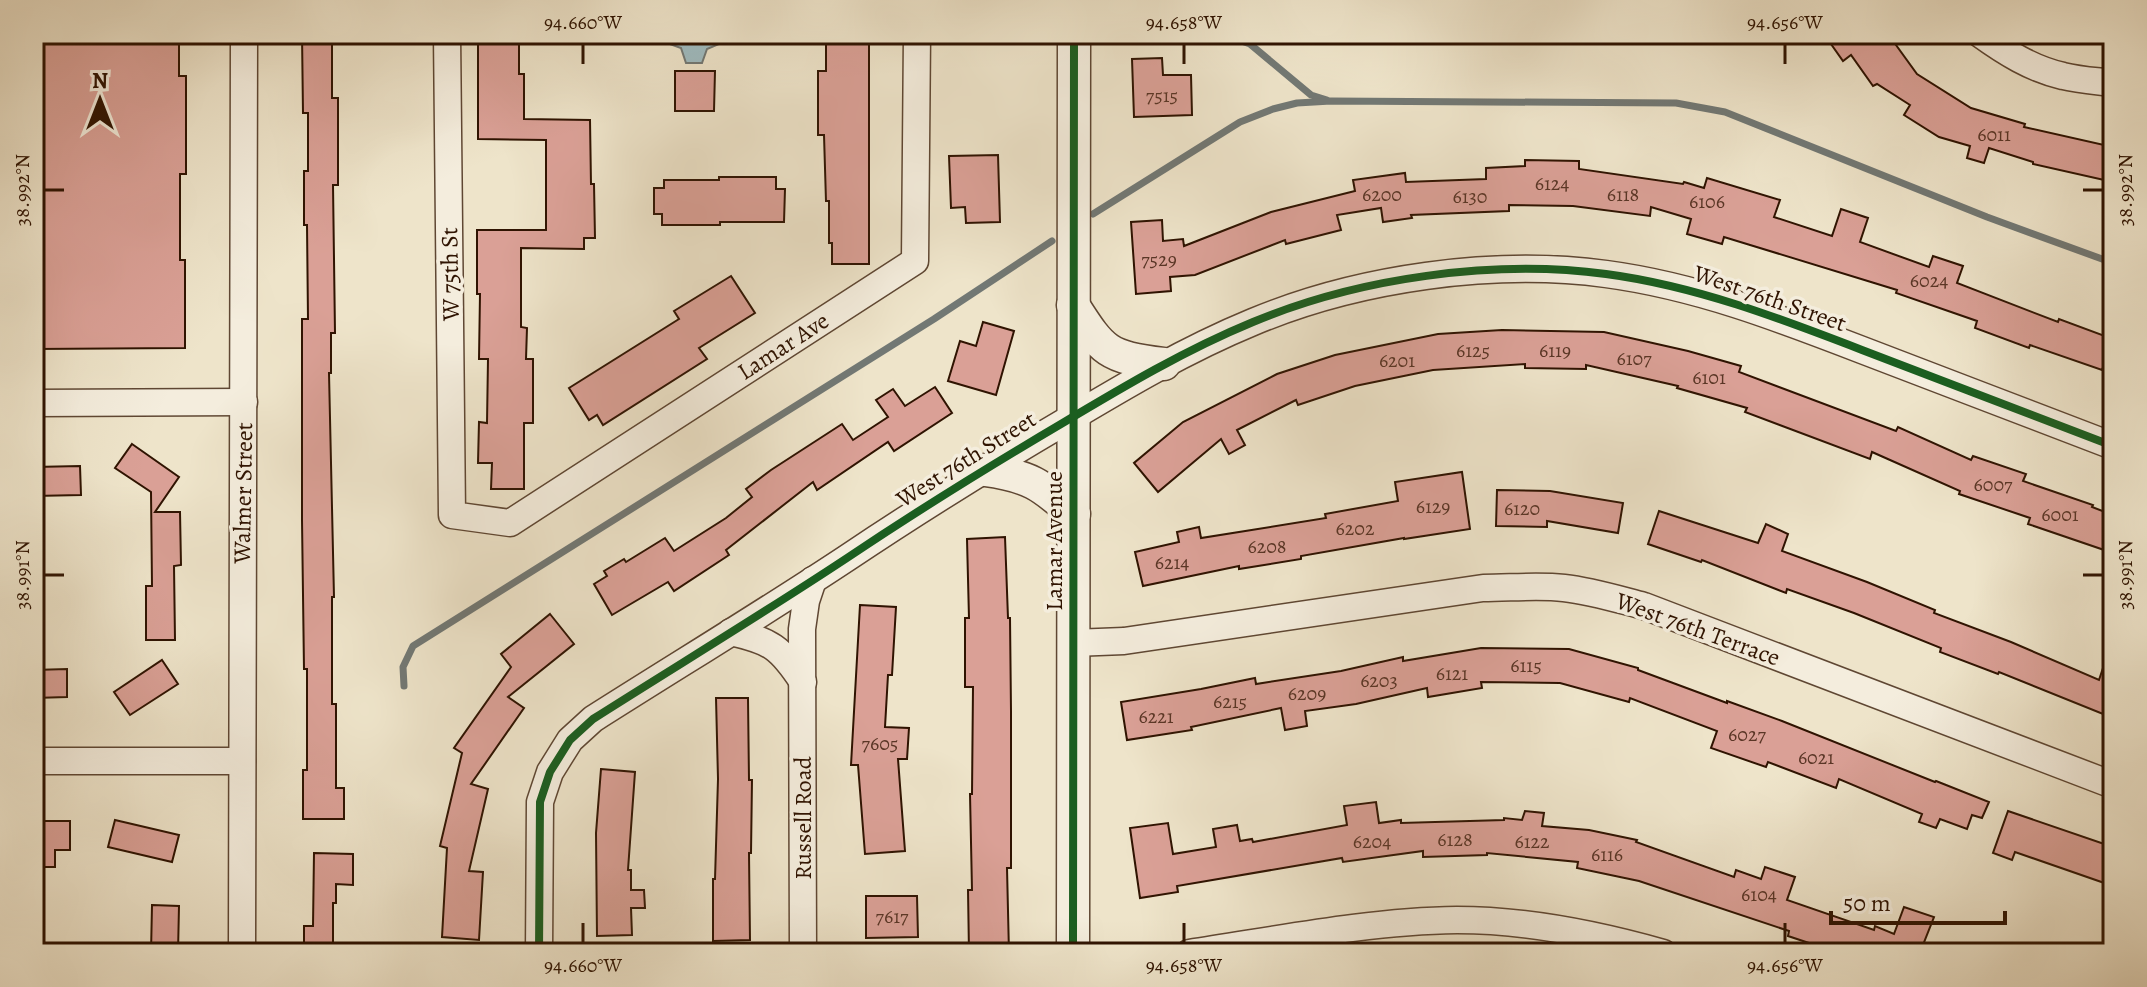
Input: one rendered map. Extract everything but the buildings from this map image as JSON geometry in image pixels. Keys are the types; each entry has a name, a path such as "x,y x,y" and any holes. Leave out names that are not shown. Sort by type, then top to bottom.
{"street":[{"name":"Walmer Street","path":"242,953 244,34"},
{"name":"W 75th St","path":"447,34 452,515"},
{"name":"Lamar Ave","path":"452,515 510,523 915,261 917,34"},
{"name":"Lamar Avenue","path":"1073,953 1074,34"},
{"path":"1980,34 2005,52 2033,66 2062,76 2113,83"},
{"name":"West 76th Street","path":"539,953 540,802 550,772 570,740 593,719 944,494 1075,416 1164,364 1254,321 1304,303 1390,282 1475,270 1603,273 1661,283 1748,307 2113,446"},
{"path":"1073,305 1096,340 1110,351 1129,359 1164,364"},
{"path":"34,403 244,402"},
{"path":"985,470 1015,474 1038,485 1074,514"},
{"name":"Russell Road","path":"803,953 802,629 813,580"},
{"name":"West 76th Terrace","path":"1073,643 1124,641 1483,588 1566,589 1598,594 1656,611 2113,785"},
{"path":"731,632 758,638 776,648 803,682"},
{"path":"34,761 242,761"},
{"path":"1189,953 1391,924 1458,920 1546,926 1611,938 1663,953"}],"water":[{"path":"671,34 712,34 726,41 707,49 702,63 686,63 681,48 670,44"}],"waterway":[{"path":"1222,34 1250,44 1311,95 1327,100"},
{"path":"1093,214 1240,122 1297,103 1676,103 1725,112 1987,217 2113,263"},
{"path":"404,686 403,667 413,646 934,319 1052,241"}],"cycle path":[{"path":"1073,953 1074,34"},
{"path":"539,953 540,802 550,772 570,740 593,719 953,490 1108,396 1203,345 1294,307 1381,284 1472,271 1563,270 1639,279 1768,315 2113,446"}]}
